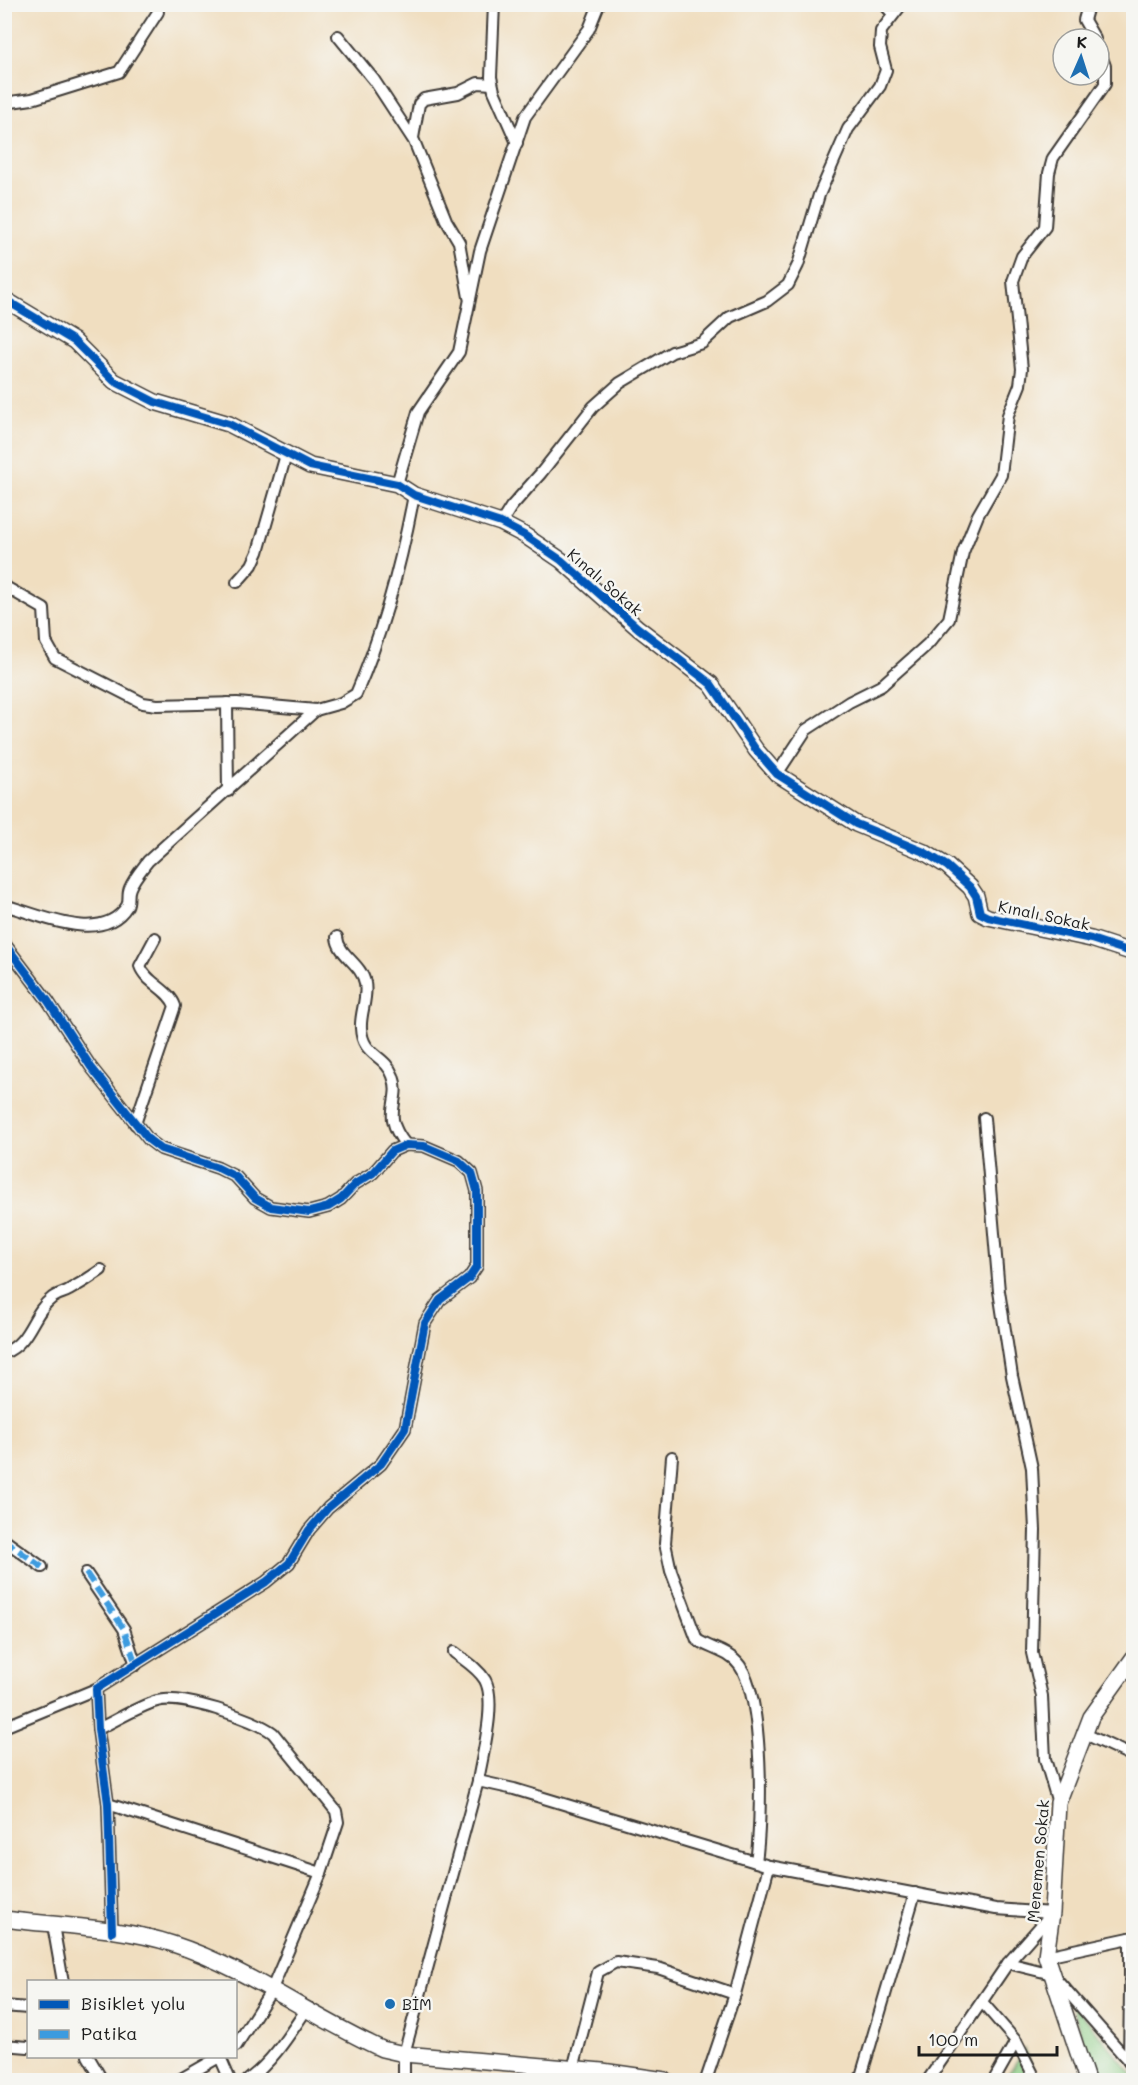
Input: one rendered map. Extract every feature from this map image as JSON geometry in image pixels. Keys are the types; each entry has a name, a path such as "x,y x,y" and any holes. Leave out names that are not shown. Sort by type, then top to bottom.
{"street":[{"path":"494,4 492,84 517,143"},
{"path":"397,484 418,412 459,352 480,251 525,117 589,29 599,4"},
{"path":"884,4 893,14"},
{"path":"501,523 511,507 541,473 593,406 620,383 672,352 702,343 730,317 767,301 788,285 798,265 819,195 848,129 880,86 886,70 879,39 885,23 902,4"},
{"path":"1088,27 1084,21 1088,6 1091,4"},
{"path":"4,103 32,99 119,72 158,12"},
{"path":"338,36 370,73 413,138 446,220 459,242 470,300"},
{"path":"413,138 419,104 424,99 458,93 478,83 492,84"},
{"path":"777,774 806,730 849,702 881,686 928,644 949,619 963,552 978,515 1001,475 1008,415 1020,385 1022,369 1013,280 1022,256 1045,227 1049,173 1053,158 1103,87"},
{"name":"Kınalı Sokak","path":"4,299 74,341 122,386 167,407 229,424 310,466 397,484 414,495 501,523 561,560 638,628 711,684 756,750 777,774 856,824 924,852 947,866 970,887 980,913 988,917 1091,939 1134,954"},
{"path":"237,582 252,565 258,552 286,455"},
{"path":"4,586 44,609 49,651 55,658 143,703 227,703 316,710 341,703 356,694 374,652 400,568 414,495"},
{"path":"227,703 228,791"},
{"path":"4,905 75,927 103,923 115,917 126,908 129,889 148,861 316,710"},
{"path":"337,937 341,948 362,973 366,984 361,1029 363,1041 366,1048 387,1064 394,1079 393,1125 406,1145"},
{"path":"135,1124 175,1006 172,999 142,972 140,966 155,938"},
{"path":"4,943 48,1001 91,1067 135,1124 161,1149 218,1168 236,1178 255,1198 271,1207 309,1212 328,1207 341,1199 355,1184 374,1173 393,1151 406,1145 424,1146 459,1161 472,1173 477,1191 478,1237 477,1266 469,1278 440,1300 425,1323 405,1429 381,1464 328,1508 309,1530 289,1563 266,1582 96,1689 4,1727"},
{"path":"984,1118 999,1291 1012,1376 1032,1468 1035,1530 1032,1653 1042,1696 1045,1759 1058,1803"},
{"path":"4,1353 17,1346 29,1333 37,1316 53,1297 101,1270"},
{"path":"672,1457 665,1544 682,1604 697,1640 734,1659 748,1681 762,1813 756,1862"},
{"path":"4,1540 42,1567"},
{"path":"86,1573 124,1629 136,1665"},
{"path":"404,2080 404,2054 478,1781 489,1713 488,1686 479,1673 454,1652"},
{"name":"Menemen Sokak","path":"1087,2080 1046,1956 1052,1912 1058,1803 1083,1733 1102,1700 1134,1657"},
{"path":"96,1689 98,1729 108,1804 112,1932"},
{"path":"98,1729 159,1700 190,1703 261,1724 273,1733 336,1811 339,1822 321,1873 271,1991 237,2044"},
{"path":"1083,1733 1126,1753 1134,1746"},
{"path":"478,1781 514,1789 769,1866 996,1909 1052,1912"},
{"path":"108,1804 321,1873"},
{"path":"706,2080 735,1994 769,1866"},
{"path":"860,2080 915,1893"},
{"path":"928,2080 1008,1963 1052,1912"},
{"path":"4,1919 149,1937 173,1944 218,1962 382,2049 404,2054 573,2068 602,2076 665,2080"},
{"path":"53,1925 63,1980"},
{"path":"1046,1956 1132,1937 1131,2064"},
{"path":"573,2068 598,1972 616,1962 658,1968 735,1994"},
{"path":"1008,1963 1052,1974 1131,2064"},
{"path":"982,2002 1016,2041 1036,2080"},
{"path":"4,2006 27,2008"},
{"path":"248,2080 261,2071 286,2041 306,2010"},
{"path":"994,2080 1016,2041"},
{"path":"4,2045 27,2047"},
{"path":"89,2058 102,2080"},
{"path":"179,2080 218,2058"},
{"path":"220,2058 230,2080"}],"green space":[{"path":"1071,2001 1133,2075 1133,2080 1095,2080"},
{"path":"1025,2049 1036,2080 1004,2080"}],"marked path":[{"path":"4,1540 42,1567"},
{"path":"86,1573 124,1629 136,1665"}],"cycle path":[{"path":"4,299 74,341 114,381 155,402 229,424 310,466 397,484 414,495 501,523 524,535 561,560 638,628 711,684 756,750 777,774 856,824 924,852 947,866 970,887 976,896 980,913 988,917 1091,939 1134,953"},
{"path":"4,943 48,1001 91,1067 149,1140 161,1149 218,1168 236,1177 255,1198 271,1207 309,1212 328,1207 341,1199 355,1184 373,1173 392,1151 406,1145 424,1146 459,1161 472,1173 477,1191 477,1266 469,1278 440,1300 425,1323 405,1429 381,1464 328,1508 309,1530 289,1563 266,1582 96,1689 98,1729 108,1804 112,1932"}],"place":[{"name":"BİM","path":"390,2004"}]}
